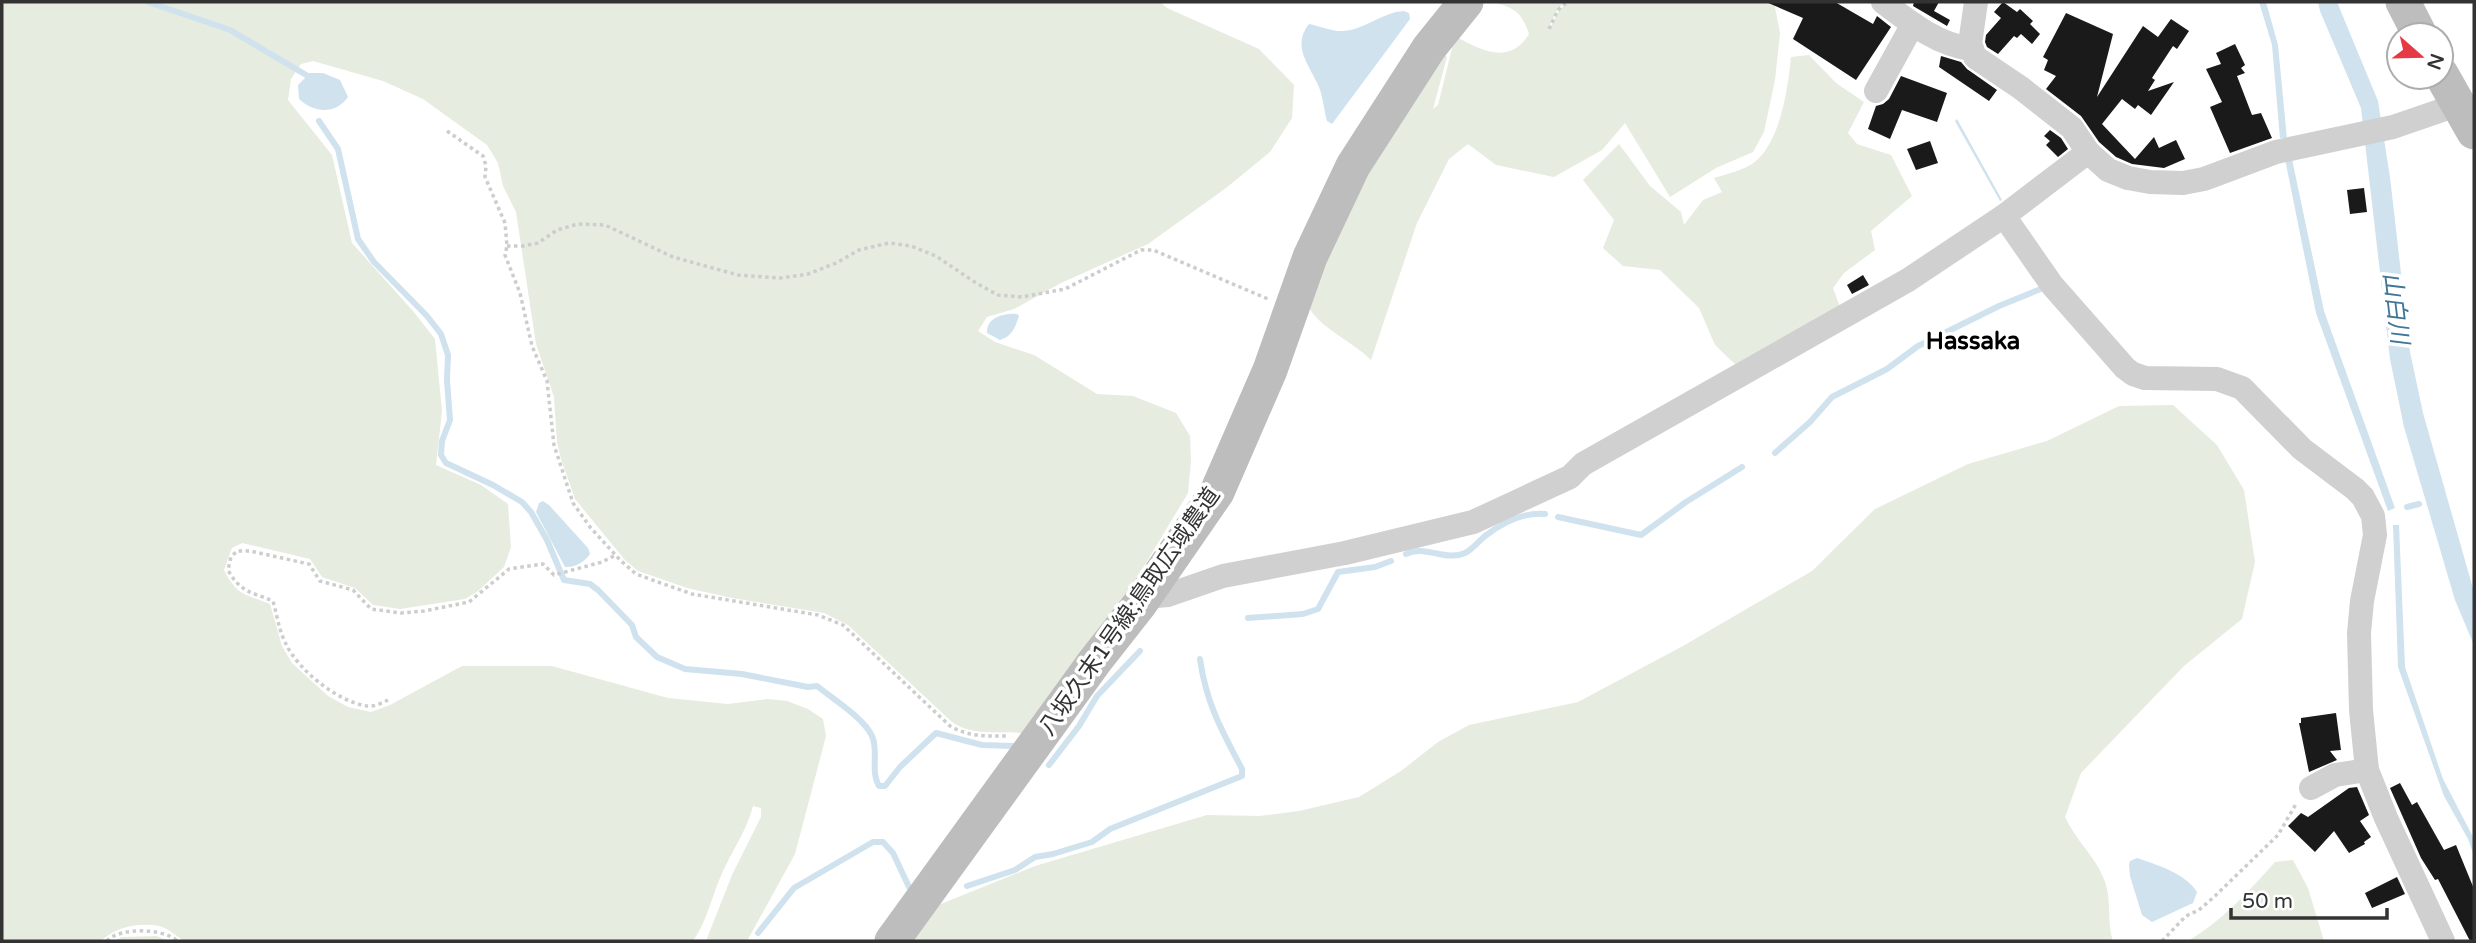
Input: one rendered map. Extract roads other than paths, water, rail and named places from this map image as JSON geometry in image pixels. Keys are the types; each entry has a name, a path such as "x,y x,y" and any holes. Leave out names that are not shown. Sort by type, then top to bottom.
{"street":[{"name":"八坂久末1号線;鳥取広域農道","path":"892,941 1144,597 1217,492 1270,370 1310,257 1353,166 1429,48 1466,2"},
{"path":"1883,2 1913,24 1955,47 1972,49"},
{"path":"1976,2 1970,44 1975,57 2021,88 2072,128 2088,152 2108,170 2150,182 2183,183 2204,179 2276,152 2393,127 2466,118 2451,91"},
{"path":"2403,2 2413,21"},
{"path":"1876,91 1913,24"},
{"path":"1144,597 1168,595 1223,576 1345,553 1473,522 1570,477 1583,464 1908,280 2004,216 2088,152"},
{"path":"2004,216 2052,285 2125,368 2145,378 2217,379 2242,388 2302,449 2362,497 2373,516 2375,535 2362,601 2359,633 2361,710 2367,770 2386,818 2443,941"},
{"path":"2311,788 2334,775 2367,770"}],"water":[{"path":"2259,2 2266,2 2278,45 2287,139 2280,138 2272,45"},
{"name":"山白川","path":"2318,2 2337,2 2378,101 2390,177 2410,352 2423,413 2474,592 2474,645 2455,600 2404,427 2390,359 2361,108"},
{"path":"1404,11 1409,13 1410,19 1332,124 1327,121 1320,91 1302,48 1304,32 1309,24 1331,30 1351,30 1388,14"},
{"path":"310,73 323,73 340,80 348,97 331,109 318,109 305,104 299,99 298,85"},
{"path":"1957,119 2002,200 2000,201 1955,121"},
{"path":"2285,159 2292,159 2324,311 2395,508 2388,511 2316,313"},
{"path":"1002,315 1019,316 1016,324 1007,336 1000,340 987,333 993,320"},
{"path":"543,501 588,548 590,554 579,564 565,567 536,512 539,503"},
{"path":"2393,525 2399,525 2405,667 2443,779 2473,837 2474,856 2468,839 2444,796 2398,667"},
{"path":"2137,858 2170,870 2192,885 2197,892 2193,903 2152,922 2142,915 2129,865 2130,861"}],"waterway":[{"path":"148,2 230,30 313,79"},
{"path":"319,121 338,149 358,239 374,262 441,334 448,355 450,420 442,441 441,455 446,463 522,502 547,540 564,580 590,584 632,625 636,637 657,657 685,669 742,674 808,687 817,686 868,729 874,742 875,774 879,786 885,786 900,767 936,733 982,745 1014,746"},
{"path":"1775,453 1810,422 1832,397 1887,369 1918,346 1999,306 2043,288"},
{"path":"1558,517 1641,535 1686,502 1742,467"},
{"path":"2407,507 2419,504"},
{"path":"1406,554 1420,551 1458,555 1468,552 1485,536 1506,523 1529,515 1545,514"},
{"path":"1248,618 1303,614 1318,609 1338,572 1375,567 1391,561"},
{"path":"1049,765 1079,726 1097,696 1140,651"},
{"path":"967,886 1015,870 1035,857 1092,842 1110,829 1242,776 1242,769 1211,703 1200,659"},
{"path":"758,933 794,888 873,842 883,842 893,853 909,887"}],"district":[{"name":"Hassaka","path":"1973,341"}]}
